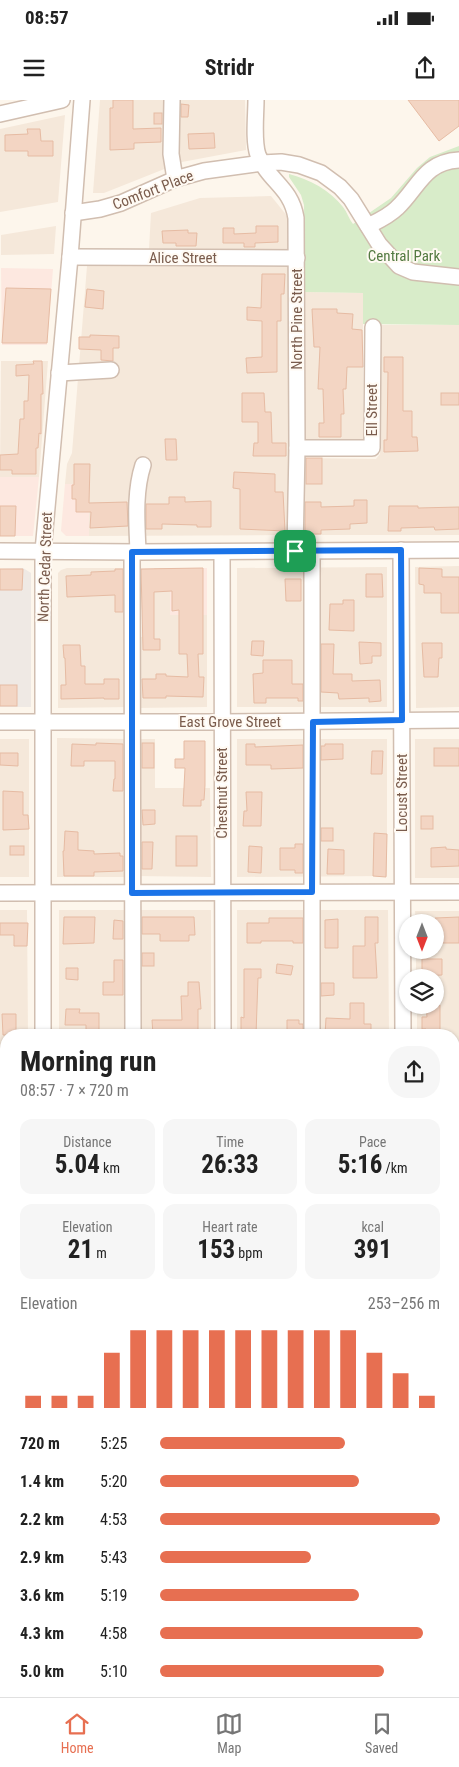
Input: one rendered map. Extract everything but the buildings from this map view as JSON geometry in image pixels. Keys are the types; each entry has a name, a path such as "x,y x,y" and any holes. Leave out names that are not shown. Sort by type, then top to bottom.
{"street":[{"path":"0,114 62,100"},
{"name":"North Cedar Street","path":"43,1029 42,551 70,258 82,100"},
{"path":"172,100 171,154 175,180"},
{"name":"North Pine Street","path":"256,100 257,153 268,173 287,192 294,208 297,258 295,551"},
{"path":"368,226 382,220 397,208 426,172 450,160 459,160"},
{"name":"Comfort Place","path":"73,214 121,203 175,180 204,171 262,162 300,165 321,173 340,187 351,199 380,244 398,266 413,272 459,277"},
{"name":"Alice Street","path":"70,258 297,258"},
{"name":"Ell Street","path":"297,448 372,448 372,328"},
{"path":"59,373 111,370"},
{"path":"133,1029 132,893 135,552 137,501 142,465"},
{"name":"Locust Street","path":"401,550 403,1029"},
{"path":"0,551 459,550"},
{"path":"312,551 312,1029"},
{"name":"Chestnut Street","path":"222,552 223,1029"},
{"name":"East Grove Street","path":"0,722 459,720"},
{"path":"0,894 459,892"}],"shaded area":[{"path":"100,100 245,100 246,150 182,162 104,193 93,193"},
{"path":"65,115 58,202 0,212 0,129"},
{"path":"271,196 288,217 288,249 149,249 151,213 200,198"},
{"path":"56,226 54,254 1,255 1,235"},
{"path":"87,266 289,267 288,535 89,536 89,484 65,484 67,464 72,453"},
{"path":"1,268 53,269 47,345 2,345"},
{"path":"305,292 363,293 363,442 305,441"},
{"path":"381,325 459,325 459,535 304,535 304,458 376,459 380,454"},
{"path":"1,361 48,361 39,477 0,477"},
{"path":"0,477 39,477 33,536 0,536"},
{"path":"65,484 89,484 89,536 66,536 61,531"},
{"path":"459,566 459,707 416,708 415,567"},
{"path":"387,567 387,707 237,707 237,568"},
{"path":"23,568 31,573 31,707 0,707 0,569"},
{"path":"67,568 130,568 130,707 58,708 58,573"},
{"path":"154,568 170,568 170,615 207,615 207,707 137,708 136,637 154,637"},
{"path":"170,568 207,568 207,615 170,615"},
{"path":"57,738 130,739 130,877 57,877"},
{"path":"0,739 29,739 29,877 0,877"},
{"path":"137,739 155,739 155,788 210,788 211,877 136,876"},
{"path":"237,739 387,739 387,876 237,877"},
{"path":"415,739 459,739 459,878 415,878"},
{"path":"0,910 27,910 28,1029 0,1029"},
{"path":"59,910 211,910 211,1029 59,1029"},
{"path":"237,910 388,910 389,1029 237,1029"},
{"path":"415,911 459,911 459,1029 417,1029 417,1014 444,1014 444,969 416,969 416,959 444,959 444,914 415,914"}],"green space":[{"name":"Central Park","path":"459,146 459,325 363,324 363,293 305,292 304,205 301,195 289,174 311,182 332,195 343,207 353,224 391,198 417,168 430,157"}],"route":[{"path":"401,550 402,720 313,722 312,892 132,893 132,552 295,551 401,550"}]}
